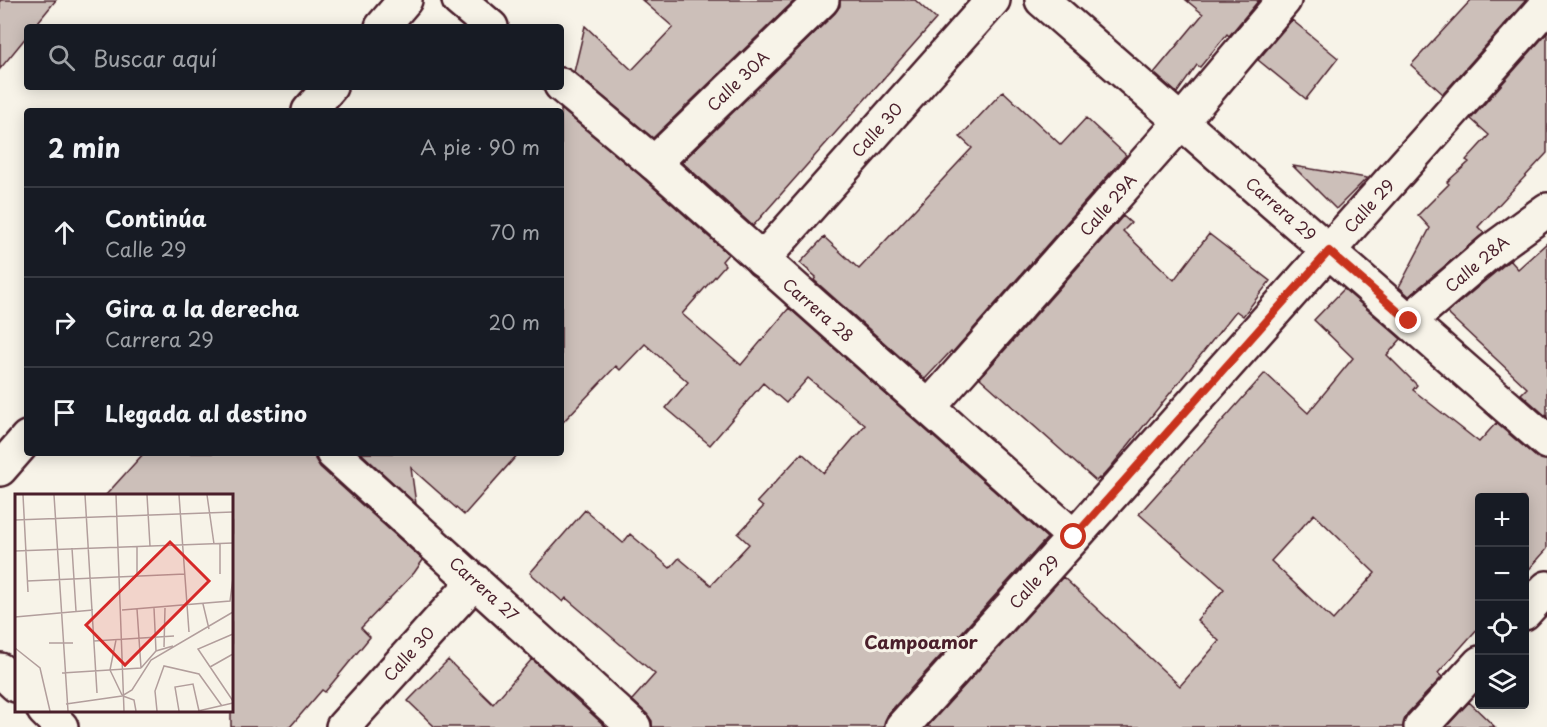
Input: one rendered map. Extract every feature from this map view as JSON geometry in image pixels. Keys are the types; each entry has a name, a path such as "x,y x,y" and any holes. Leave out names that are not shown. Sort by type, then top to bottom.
{"street":[{"path":"385,24 405,0"},
{"path":"459,0 487,24"},
{"name":"Calle 30A","path":"654,163 822,0"},
{"name":"Calle 30","path":"762,260 993,0"},
{"name":"Carrera 29","path":"1042,0 1547,442"},
{"name":"Calle 29A","path":"929,407 1181,122 1284,0"},
{"name":"Calle 29","path":"902,727 1547,5"},
{"name":"Carrera 28","path":"564,88 654,163 1074,537"},
{"path":"312,108 327,90"},
{"name":"Calle 28A","path":"1409,321 1492,250 1547,210"},
{"path":"0,469 24,441"},
{"name":"Carrera 27","path":"336,456 475,581 619,722"},
{"name":"Calle 30","path":"343,727 475,581"},
{"path":"1529,608 1547,588"},
{"path":"1421,727 1475,667"},
{"path":"0,670 15,684"},
{"path":"45,712 61,727"}],"building":[{"path":"0,0 56,0 36,24 24,24 24,40 0,69"},
{"path":"642,0 795,0 653,138 574,72 585,26 632,70 673,27"},
{"path":"840,0 915,0 936,19 753,226 682,162 835,13 840,6"},
{"path":"1186,0 1259,0 1200,67 1197,65 1177,93 1154,73 1203,14"},
{"path":"1471,0 1526,0 1443,94 1411,65"},
{"path":"1292,20 1338,58 1306,99 1258,60"},
{"path":"1547,33 1547,153 1478,227 1484,233 1409,296 1399,287 1430,228 1418,215 1449,184 1447,182 1469,162 1466,160 1489,135 1471,119"},
{"path":"1003,91 1061,145 1086,118 1126,155 952,353 951,351 925,379 814,280 816,277 800,263 824,237 859,269 972,148 960,137"},
{"path":"564,112 728,254 722,261 725,265 682,314 741,365 789,308 1047,538 888,714 884,727 652,727 652,721 647,714 632,700 655,674 566,598 563,602 530,573 585,510 623,543 630,534 670,568 679,558 711,585 749,544 738,534 763,507 757,502 802,453 824,473 865,425 808,378 786,403 763,383 710,445 666,408 688,382 645,344 620,370 616,366 564,421"},
{"path":"1293,166 1367,178 1336,209"},
{"path":"1123,216 1131,223 1123,231 1174,280 1209,234 1270,281 1243,316 1236,311 1110,468 1096,481 980,378"},
{"path":"1547,243 1547,417 1521,394 1527,388 1447,313 1510,260 1518,269"},
{"path":"1344,289 1401,339 1387,355 1417,385 1413,390 1479,442 1496,423 1535,456 1547,460 1547,549 1529,569 1529,493 1475,493 1475,631 1438,673 1442,677 1407,714 1403,727 927,727 1063,577 1180,686 1219,641 1197,620 1224,589 1139,514 1265,373 1308,413 1353,358 1314,320","holes":["1314,514 1375,573 1333,620 1271,561"]},
{"path":"141,456 315,456 320,467 423,560 414,573 361,628 370,637 325,692 322,690 290,727 231,727 232,494 107,494"},
{"path":"364,456 516,456 464,515 411,468 416,504"},
{"path":"532,659 606,727 435,727 408,701 448,660 493,704"},
{"path":"1469,702 1495,727 1446,727"}],"district":[{"name":"Campoamor","path":"921,643"}],"route":[{"path":"1074,537 1329,251 1409,321"}]}
